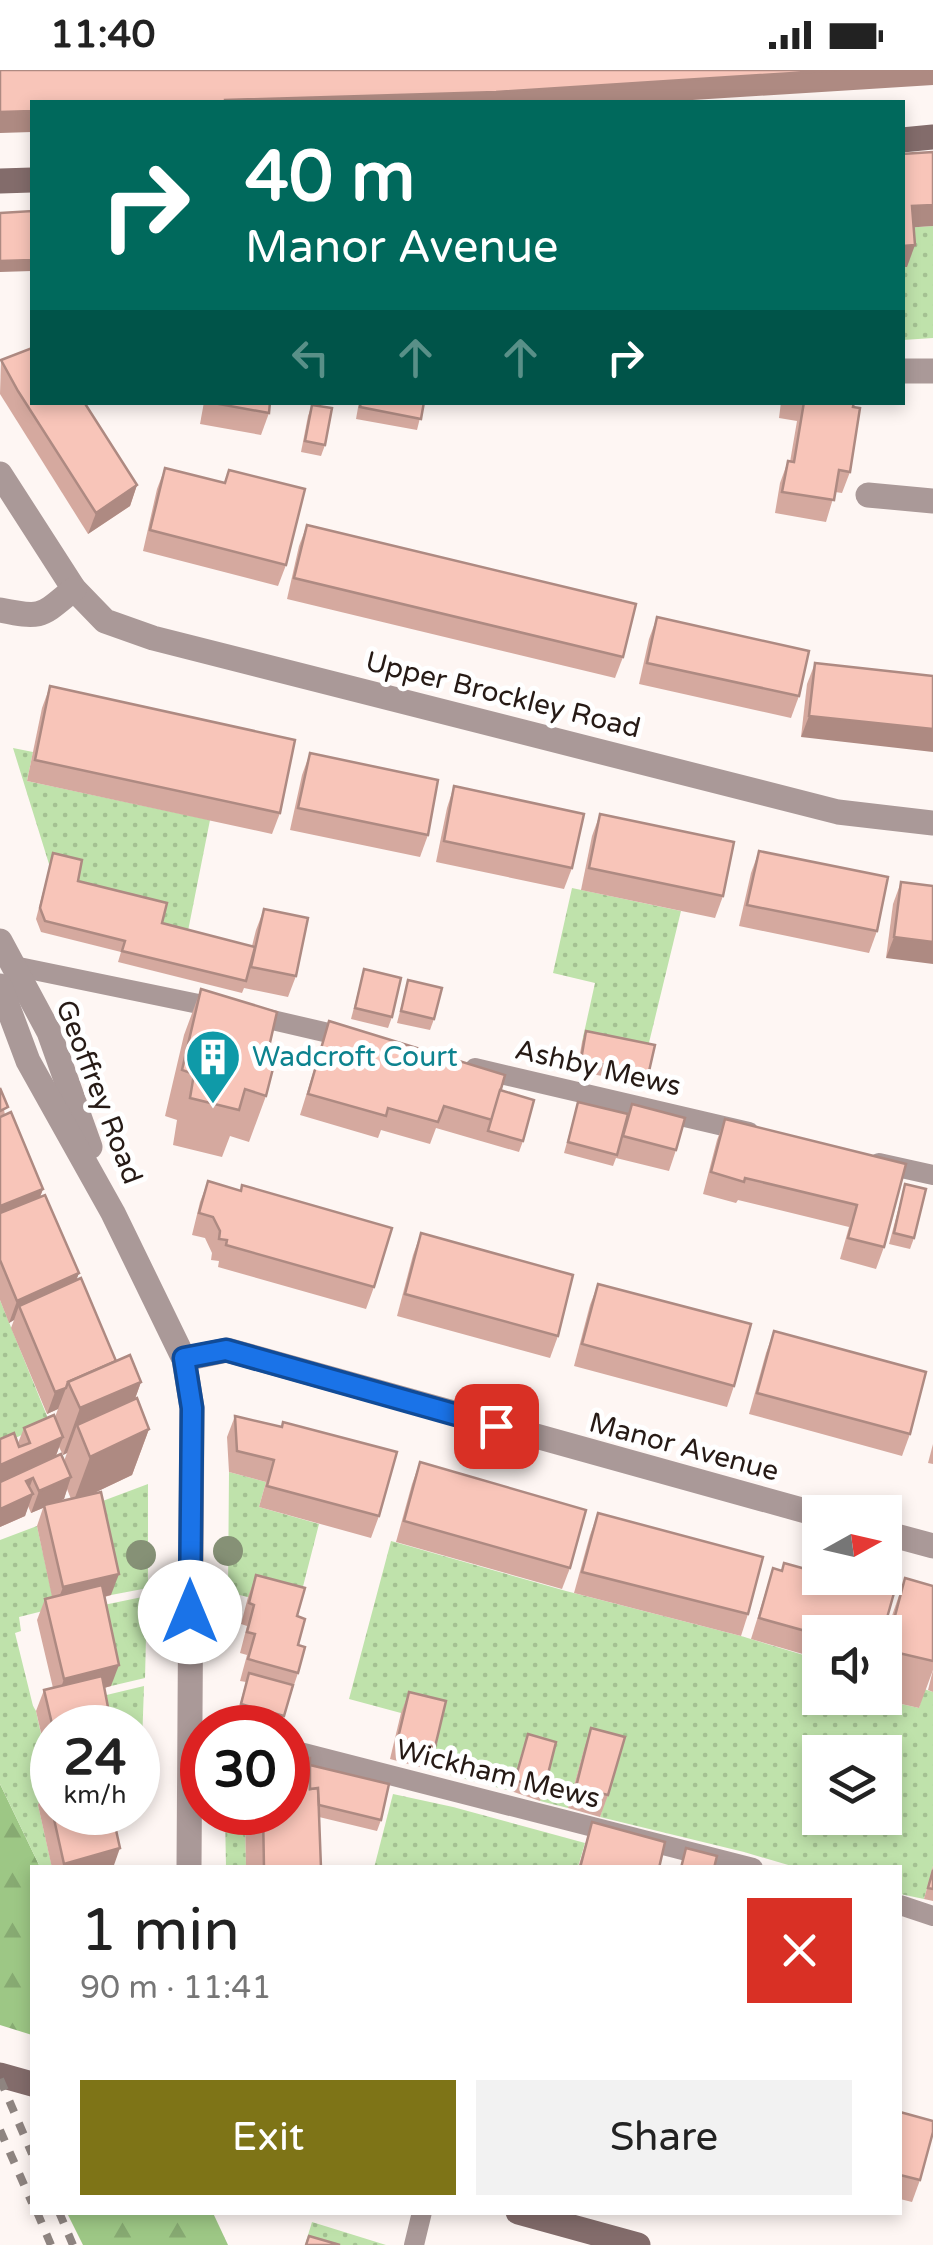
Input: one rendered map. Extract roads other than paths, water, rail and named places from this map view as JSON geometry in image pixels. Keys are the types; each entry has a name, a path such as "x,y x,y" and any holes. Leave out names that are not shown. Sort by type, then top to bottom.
{"street":[{"path":"905,140 933,137"},
{"path":"0,181 30,180"},
{"path":"905,371 933,371"},
{"name":"Upper Brockley Road","path":"0,474 74,589 105,621 153,638 838,812 933,823"},
{"path":"868,496 933,502"},
{"path":"0,610 33,616 46,612 74,589"},
{"name":"Geoffrey Road","path":"0,941 7,976 56,1048 113,1213 184,1358 192,1408 196,1705"},
{"name":"Manor Avenue","path":"184,1358 226,1350 802,1511"},
{"path":"902,1538 933,1546"},
{"name":"Geoffrey Road","path":"189,1865 191,1835"},
{"path":"0,2075 30,2083"},
{"path":"529,2215 638,2245"}],"lane":[{"path":"7,976 252,1015 368,1042"},
{"name":"Ashby Mews","path":"464,1065 774,1138"},
{"path":"852,1156 933,1175"},
{"name":"Wickham Mews","path":"310,1755 741,1865"},
{"path":"902,1907 933,1916"},
{"path":"414,2245 421,2215"}],"railway":[{"path":"0,2079 30,2149"},
{"path":"0,2130 30,2198"},
{"path":"38,2215 51,2245"},
{"path":"60,2215 73,2245"}],"place":[{"name":"Wadcroft Court","path":"213,1106"}]}
